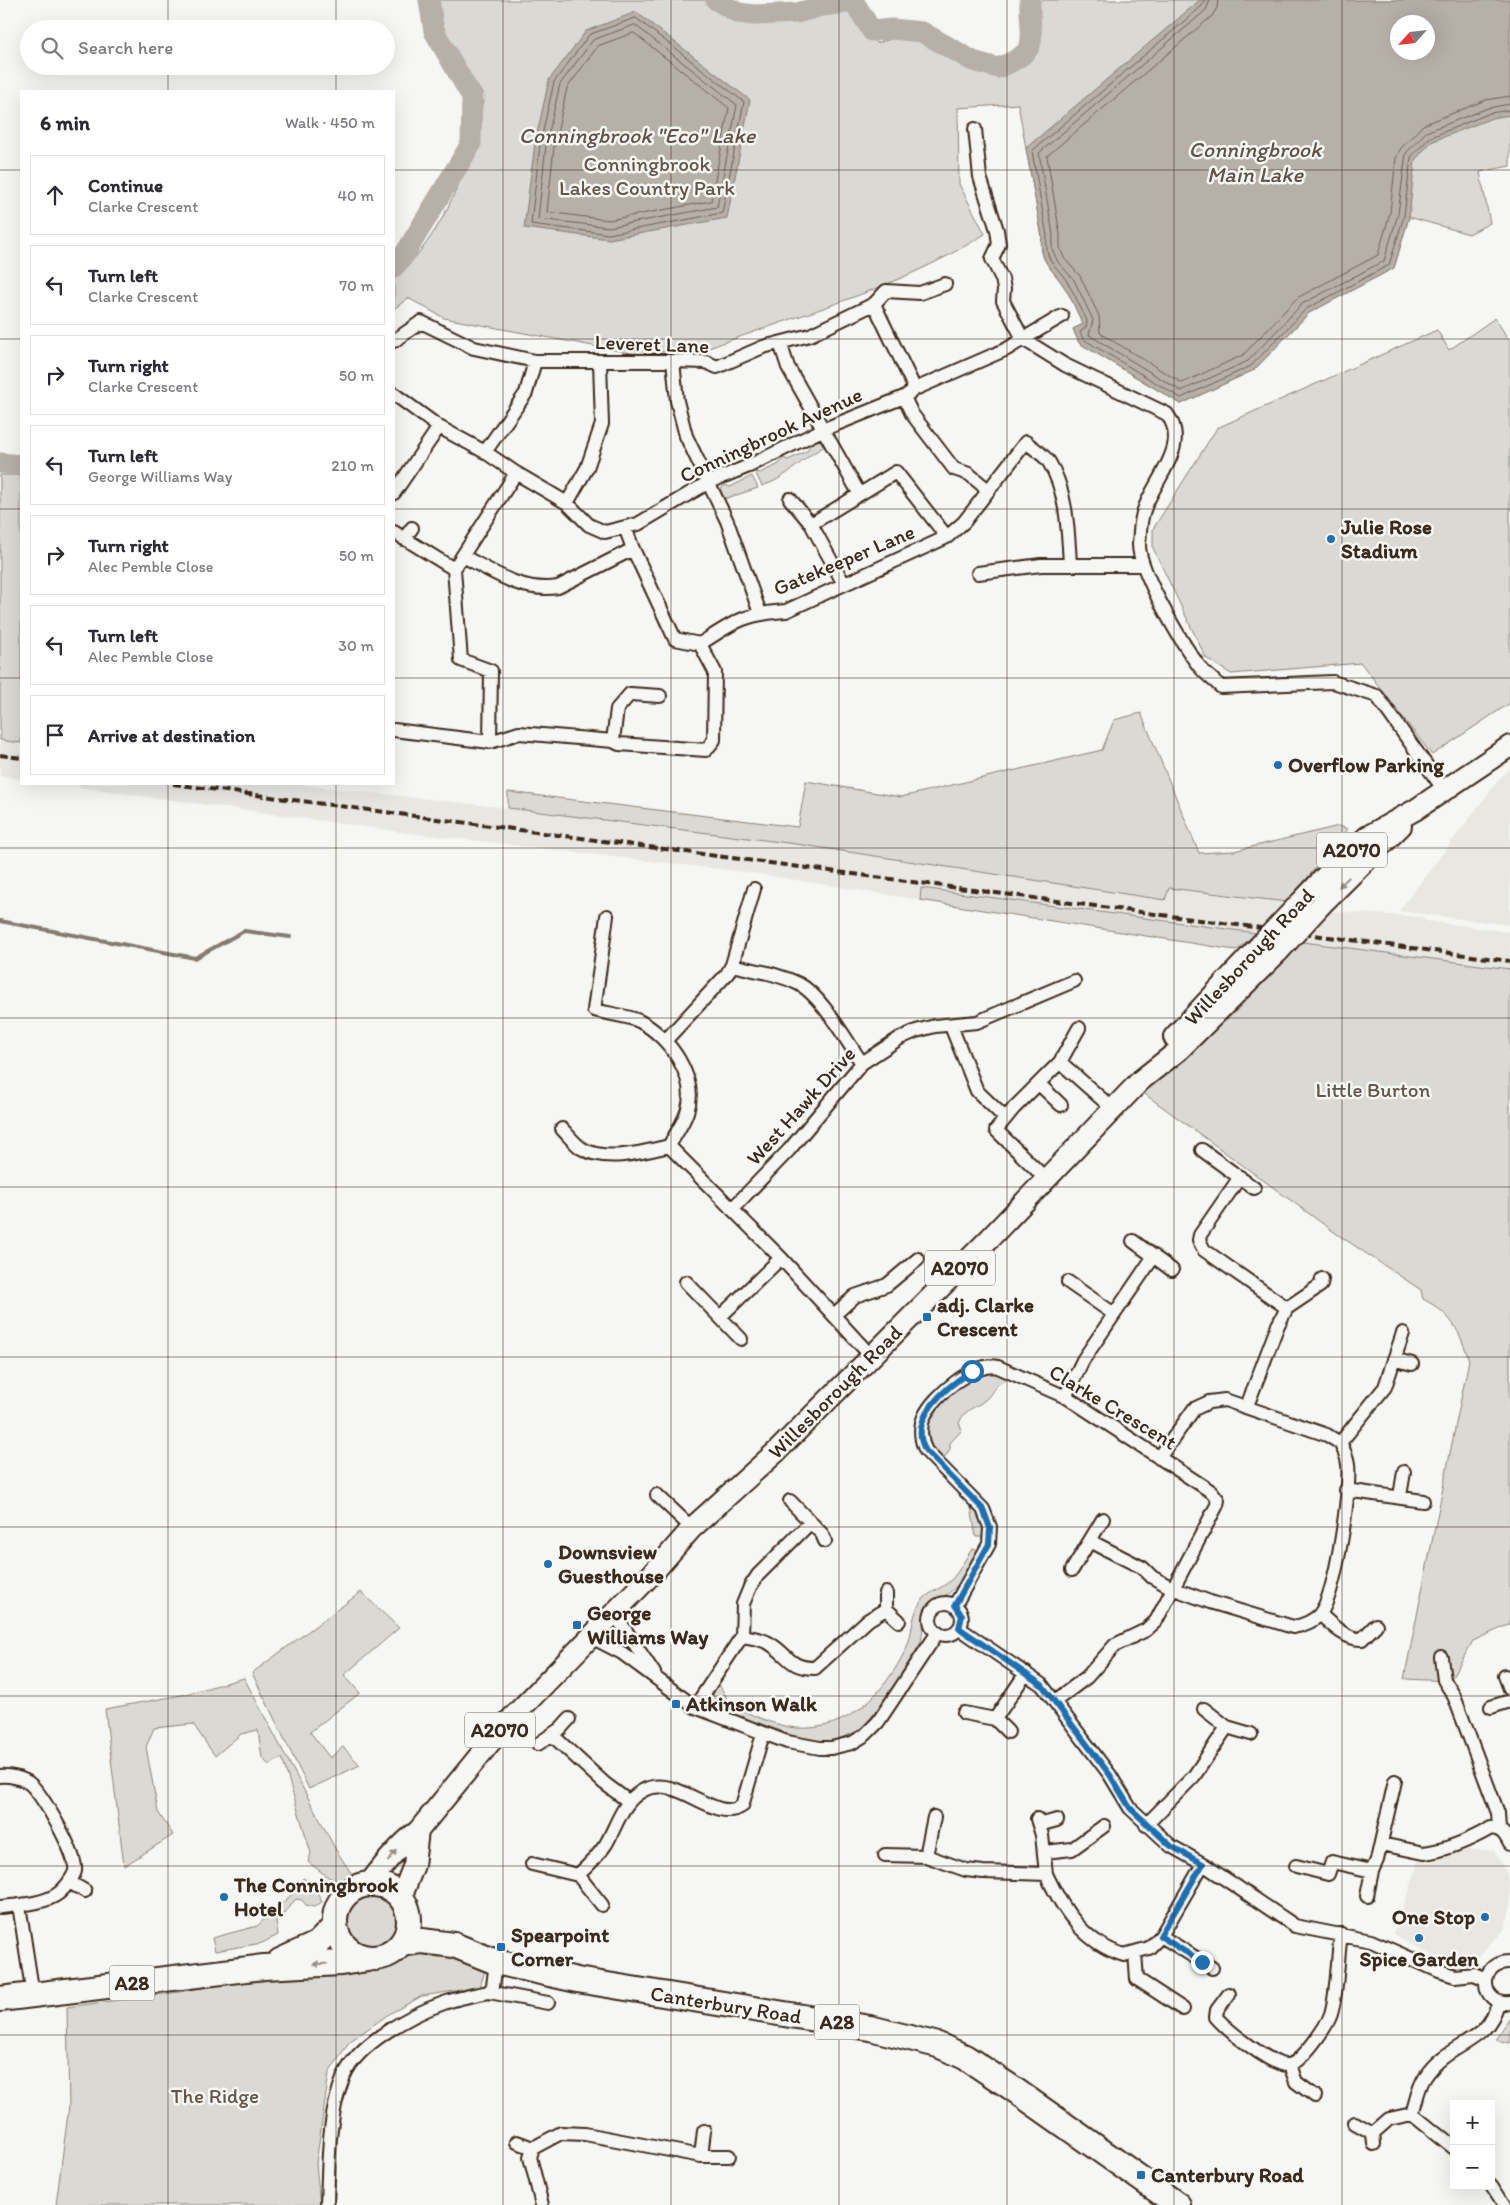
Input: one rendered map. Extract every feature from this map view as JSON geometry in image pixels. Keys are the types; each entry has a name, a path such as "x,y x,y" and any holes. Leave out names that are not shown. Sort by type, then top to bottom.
{"highway":[{"path":"369,1884 381,1885 392,1890 405,1904 410,1921 408,1933 402,1944 387,1955 368,1959 356,1955 346,1948 339,1938 335,1926 335,1916 343,1898 355,1888 369,1884"},
{"name":"Canterbury Road","path":"405,1904 454,1945"},
{"name":"A28","path":"264,1967 318,1944 335,1926"},
{"name":"Canterbury Road","path":"402,1944 422,1941 454,1945 496,1962 611,1987 870,2028 938,2045 965,2057 1178,2205"},
{"name":"A28","path":"0,1999 264,1967 341,1963 368,1959"}],"main road":[{"name":"Willesborough Road","path":"591,1637 692,1528 776,1452 1047,1180 1141,1080 1179,1050 1270,948 1300,903 1335,866 1368,836 1415,810 1510,746"},
{"name":"Willesborough Road","path":"1270,948 1321,905 1415,810"},
{"name":"A2070","path":"369,1884 393,1857 401,1844 418,1831 502,1728 591,1637"},
{"path":"405,1904 414,1864 418,1831"}],"street":[{"path":"975,129 980,177 997,230 999,244 992,259 1002,279 1004,301 1023,339 1065,365 1167,414 1175,425 1176,443 1143,511 1139,546 1143,565 1173,626 1200,667 1222,687 1333,682 1377,696 1444,790"},
{"name":"Leveret Lane","path":"395,340 403,332 421,322 474,348 535,361 673,361 722,366 763,347 810,335 874,304 886,291 920,293 945,284"},
{"path":"874,304 910,393 912,414 954,469 969,474 988,490"},
{"name":"Conningbrook Avenue","path":"395,395 439,427 485,452 516,474 566,503 589,525 605,532 638,524 709,482 749,466 822,430 1007,349 1062,316"},
{"path":"780,344 788,367 859,493"},
{"path":"485,452 511,418 526,393 535,361"},
{"path":"673,361 677,401 686,436 733,537 760,613"},
{"path":"566,503 587,468 602,424 600,362"},
{"path":"395,492 439,427"},
{"name":"Gatekeeper Lane","path":"700,644 738,619 760,613 786,611 947,538 964,522 1026,442 1048,461 1064,502 1070,564"},
{"path":"811,524 896,472 938,523 947,538"},
{"path":"490,742 491,671 461,660 454,570 516,474"},
{"path":"790,499 811,524 844,584"},
{"path":"395,730 490,742 519,733 613,741 619,744 706,750 714,740 715,672 700,644 676,639 633,549 625,527"},
{"path":"412,528 399,535 454,570"},
{"path":"463,556 519,585 546,589 568,582 633,549"},
{"path":"978,573 1070,564 1143,565"},
{"path":"613,741 616,709 630,694 660,696"},
{"path":"665,1041 727,974 732,964 754,889"},
{"path":"607,916 594,1010 638,1021 660,1036 681,1063 690,1092 687,1112 669,1146"},
{"path":"732,964 768,972 801,985 819,1002 862,1063"},
{"name":"West Hawk Drive","path":"732,1209 790,1150 862,1063 900,1038 916,1031 935,1026 977,1022 1074,981"},
{"path":"950,1026 977,1092 1005,1118"},
{"path":"1047,1180 996,1130 1005,1118 1060,1062 1079,1028"},
{"path":"1060,1062 1113,1109"},
{"path":"1039,1084 1061,1105"},
{"path":"562,1129 582,1148 604,1155 639,1152 669,1146"},
{"path":"669,1146 781,1258 871,1356"},
{"path":"1202,1150 1254,1188"},
{"path":"1240,1177 1200,1235 1200,1245 1204,1250 1287,1308"},
{"path":"1134,1241 1172,1270"},
{"path":"1065,1397 1083,1360 1154,1256"},
{"path":"720,1317 781,1258"},
{"path":"834,1315 855,1296 887,1285 918,1260"},
{"path":"1246,1406 1278,1325 1287,1308 1320,1285 1322,1279"},
{"path":"686,1282 741,1338"},
{"path":"1068,1282 1114,1314"},
{"path":"1340,1443 1384,1387 1402,1333"},
{"path":"1394,1359 1412,1364"},
{"name":"Clarke Crescent","path":"955,1605 989,1544 990,1528 983,1509 924,1447 921,1429 924,1417 931,1406 961,1378 975,1370 990,1365 1065,1397 1113,1426 1212,1492 1218,1500 1215,1510 1172,1588 1161,1615 1141,1633 1115,1645 1087,1677 1055,1702"},
{"path":"1090,1541 1143,1568 1152,1578 1172,1588 1210,1602 1293,1627 1301,1626 1320,1614 1327,1599 1338,1564 1348,1466 1340,1443 1327,1434 1225,1400 1201,1405 1192,1412 1159,1458"},
{"path":"1400,1496 1404,1472"},
{"path":"1346,1490 1400,1496 1423,1501"},
{"path":"657,1495 692,1528"},
{"path":"790,1501 822,1534 825,1541"},
{"path":"1072,1570 1103,1519"},
{"path":"695,1707 742,1636 744,1604 750,1587 758,1575 811,1522"},
{"path":"886,1593 886,1609 899,1621"},
{"path":"943,1603 955,1605 962,1616 959,1628 950,1634 938,1632 931,1622 933,1610 943,1603"},
{"path":"742,1636 762,1640 772,1645 795,1665 815,1668 868,1620 886,1609"},
{"path":"614,1613 657,1677"},
{"path":"1320,1614 1338,1630 1355,1640 1362,1639 1376,1625"},
{"path":"959,1628 1042,1685 1110,1775 1130,1808 1146,1825 1171,1846 1203,1864 1295,1926 1371,1940 1438,1971 1455,1976 1474,1974 1486,1979"},
{"path":"591,1637 622,1653 657,1677 695,1707 763,1734 797,1744 832,1748 852,1743 865,1735 878,1722 938,1632"},
{"path":"1441,1657 1444,1680 1454,1696 1498,1813 1499,1829"},
{"path":"995,1720 1026,1673"},
{"path":"1505,1676 1510,1689"},
{"path":"1490,1707 1510,1701"},
{"path":"1204,1709 1227,1727 1251,1734"},
{"path":"964,1713 995,1720 1008,1732"},
{"path":"538,1744 552,1736 569,1719"},
{"path":"1146,1825 1194,1776 1227,1727"},
{"path":"578,1875 596,1858 628,1801 642,1790 658,1786 671,1788 724,1811 734,1812 742,1806 763,1734"},
{"path":"552,1736 604,1783 628,1801"},
{"path":"0,1776 21,1779 30,1783 38,1793 74,1857 75,1870 69,1882 59,1893 51,1897 19,1905 0,1907"},
{"path":"1368,1896 1372,1871 1381,1844 1395,1782"},
{"path":"926,1856 934,1817"},
{"path":"1057,1820 1038,1822 1046,1874 1064,1910 1079,1928 1113,1952 1124,1955 1149,1948 1160,1936 1203,1864"},
{"path":"1044,1852 1072,1849 1104,1826"},
{"path":"1381,1844 1424,1853 1448,1849 1491,1828 1499,1829 1505,1834 1510,1844"},
{"path":"885,1855 926,1856 966,1870 1002,1874 1046,1874"},
{"path":"1296,1866 1328,1874 1332,1862 1372,1871"},
{"path":"532,1864 578,1875 602,1905"},
{"path":"69,1882 85,1891"},
{"path":"19,1905 33,1995"},
{"path":"1229,1994 1217,2010 1216,2017 1225,2027 1277,2063 1290,2065 1302,2057 1331,2016 1341,1934"},
{"path":"1160,1936 1212,1968"},
{"path":"1135,1953 1137,1978 1183,2009"},
{"path":"1412,2114 1425,2077 1448,2052 1478,2037 1504,2003 1488,1993 1486,1979 1488,1973 1497,1964 1510,1961"},
{"path":"489,1992 493,1986 496,1962"},
{"path":"327,2205 329,2142 344,2074 356,2059 385,2032 445,2002 489,1992 548,2003"},
{"path":"1290,2065 1296,2082 1314,2096"},
{"path":"1355,2123 1373,2139 1389,2119 1412,2114"},
{"path":"1412,2114 1450,2145"},
{"path":"701,2156 704,2132"},
{"path":"542,2205 530,2157 533,2148 561,2133 585,2134 701,2156 729,2156"},
{"path":"517,2142 533,2148"},
{"path":"1494,2190 1504,2205"}],"shaded area":[{"path":"0,740 20,743 20,779 0,776"},
{"path":"1510,769 1510,925 1399,911 1500,778"},
{"path":"80,785 302,785 508,808 796,844 1165,900 1169,888 1287,902 1256,933 921,888 920,900 753,873 402,832 79,787"},
{"path":"1329,911 1422,917 1427,921 1510,932 1510,971 1303,942"},
{"path":"1460,1850 1494,1850 1507,1875 1510,1891 1510,1910 1504,1930 1476,1958 1443,1961 1393,1934 1410,1889 1418,1861 1430,1863"}],"green space":[{"name":"Conningbrook Lakes Country Park","path":"438,0 706,0 724,15 753,19 801,16 830,9 843,9 854,15 868,35 877,43 909,34 966,65 990,73 1028,58 1039,28 1035,0 1510,0 1510,166 1480,172 1490,223 1469,234 1409,217 1394,268 1309,313 1254,370 1181,404 1079,343 1073,329 1083,324 1069,294 1046,263 1042,252 1042,237 1018,104 958,108 959,184 985,234 915,272 878,288 688,356 673,350 641,355 444,318 408,298 395,308 395,278 412,261 428,240 442,219 454,195 472,146 484,96 448,39 443,26"},
{"name":"Julie Rose Stadium","path":"1495,318 1510,342 1510,703 1432,755 1361,663 1231,674 1206,658 1153,548 1153,529 1217,428 1437,330 1449,350"},
{"path":"822,439 827,445 787,473 762,486 755,472 760,473 779,464 783,458 788,460 807,451 811,443"},
{"path":"0,475 20,475 20,743 0,740"},
{"path":"752,476 758,488 721,500 718,491 725,485 730,487"},
{"path":"1141,713 1199,853 1234,851 1339,826 1348,829 1287,902 1169,888 1165,900 796,844 508,808 508,792 798,827 806,781 901,797 1102,750 1114,720"},
{"path":"921,888 1256,933 1237,950 1228,949 920,900"},
{"name":"Little Burton","path":"1303,942 1510,969 1510,1624 1473,1641 1450,1681 1404,1679 1469,1360 1458,1331 1448,1317 1423,1299 1421,1290 1337,1234 1142,1092 1236,1011 1257,986"},
{"path":"995,1372 1008,1379 996,1386 982,1403 964,1414 959,1423 962,1430 950,1443 950,1449 943,1460 934,1452 928,1442 928,1427 932,1418 945,1400 961,1384 980,1373"},
{"path":"971,1507 981,1520 985,1537 976,1537"},
{"path":"972,1549 981,1551 964,1579 948,1594 931,1602 926,1609 921,1642 891,1692 861,1730 833,1741 808,1741 726,1711 718,1706 713,1695 717,1681 727,1698 728,1704 779,1725 796,1728 815,1728 849,1716 876,1694 897,1665 906,1649 915,1614 920,1603 951,1580"},
{"path":"361,1592 399,1628 344,1675 360,1693 310,1732 330,1758 343,1747 360,1765 309,1789 252,1673"},
{"path":"244,1678 336,1850 353,1876 340,1882 328,1877 308,1862 311,1853 282,1758 269,1765 262,1758 258,1730 241,1734 215,1756 193,1724 154,1728 146,1747 158,1812 173,1835 124,1866 105,1709 182,1695"},
{"path":"303,1878 313,1884 322,1902 314,1907 306,1905 302,1900 296,1899 276,1922 278,1935 262,1943 215,1951 212,1938 257,1926 298,1889"},
{"path":"372,1894 382,1896 390,1902 396,1910 398,1920 396,1930 390,1938 382,1944 372,1946 362,1944 354,1938 348,1930 346,1920 348,1910 354,1902 362,1896"},
{"name":"The Ridge","path":"414,1946 454,1952 485,1970 480,1987 422,1996 389,2014 349,2042 329,2073 316,2163 320,2205 56,2205 69,2106 67,2007 179,1992 269,1975 334,1973 389,1961"},
{"path":"1510,2018 1510,2043 1495,2040"}],"water":[{"name":"Conningbrook Main Lake","path":"1200,0 1510,0 1510,115 1492,118 1431,142 1415,160 1409,217 1394,268 1309,313 1254,370 1181,404 1079,343 1073,329 1083,324 1069,294 1044,258 1026,148"},
{"name":"Conningbrook \"Eco\" Lake","path":"636,12 750,100 727,218 609,239 524,228 535,143 549,80 586,31"}],"waterway":[{"path":"395,266 403,257 471,144 472,97 434,31 429,0"},
{"path":"716,0 738,13 754,15 797,13 822,6 854,2 872,31 892,29 922,32 973,61 998,68 1023,55 1028,49 1031,42 1030,0"},
{"path":"0,463 20,465"},
{"path":"0,921 195,958 244,931 290,937"}],"railway":[{"path":"0,755 20,758"},
{"path":"181,785 1510,961"}],"place":[{"name":"Julie Rose Stadium","path":"1331,539"},
{"name":"Overflow Parking","path":"1278,765"},
{"name":"adj. Clarke Crescent","path":"927,1317"},
{"name":"Downsview Guesthouse","path":"548,1564"},
{"name":"George Williams Way","path":"577,1625"},
{"name":"Atkinson Walk","path":"676,1704"},
{"name":"The Conningbrook Hotel","path":"224,1897"},
{"name":"One Stop","path":"1485,1917"},
{"name":"Spice Garden","path":"1419,1938"},
{"name":"Spearpoint Corner","path":"501,1947"},
{"name":"Canterbury Road","path":"1141,2175"}],"route":[{"path":"972,1371 961,1378 931,1406 924,1417 921,1429 922,1441 926,1451 983,1509 990,1528 989,1544 955,1605 960,1610 962,1616 959,1628 983,1642 1042,1685 1110,1775 1130,1808 1146,1825 1171,1846 1203,1864 1160,1936 1202,1962"}]}
